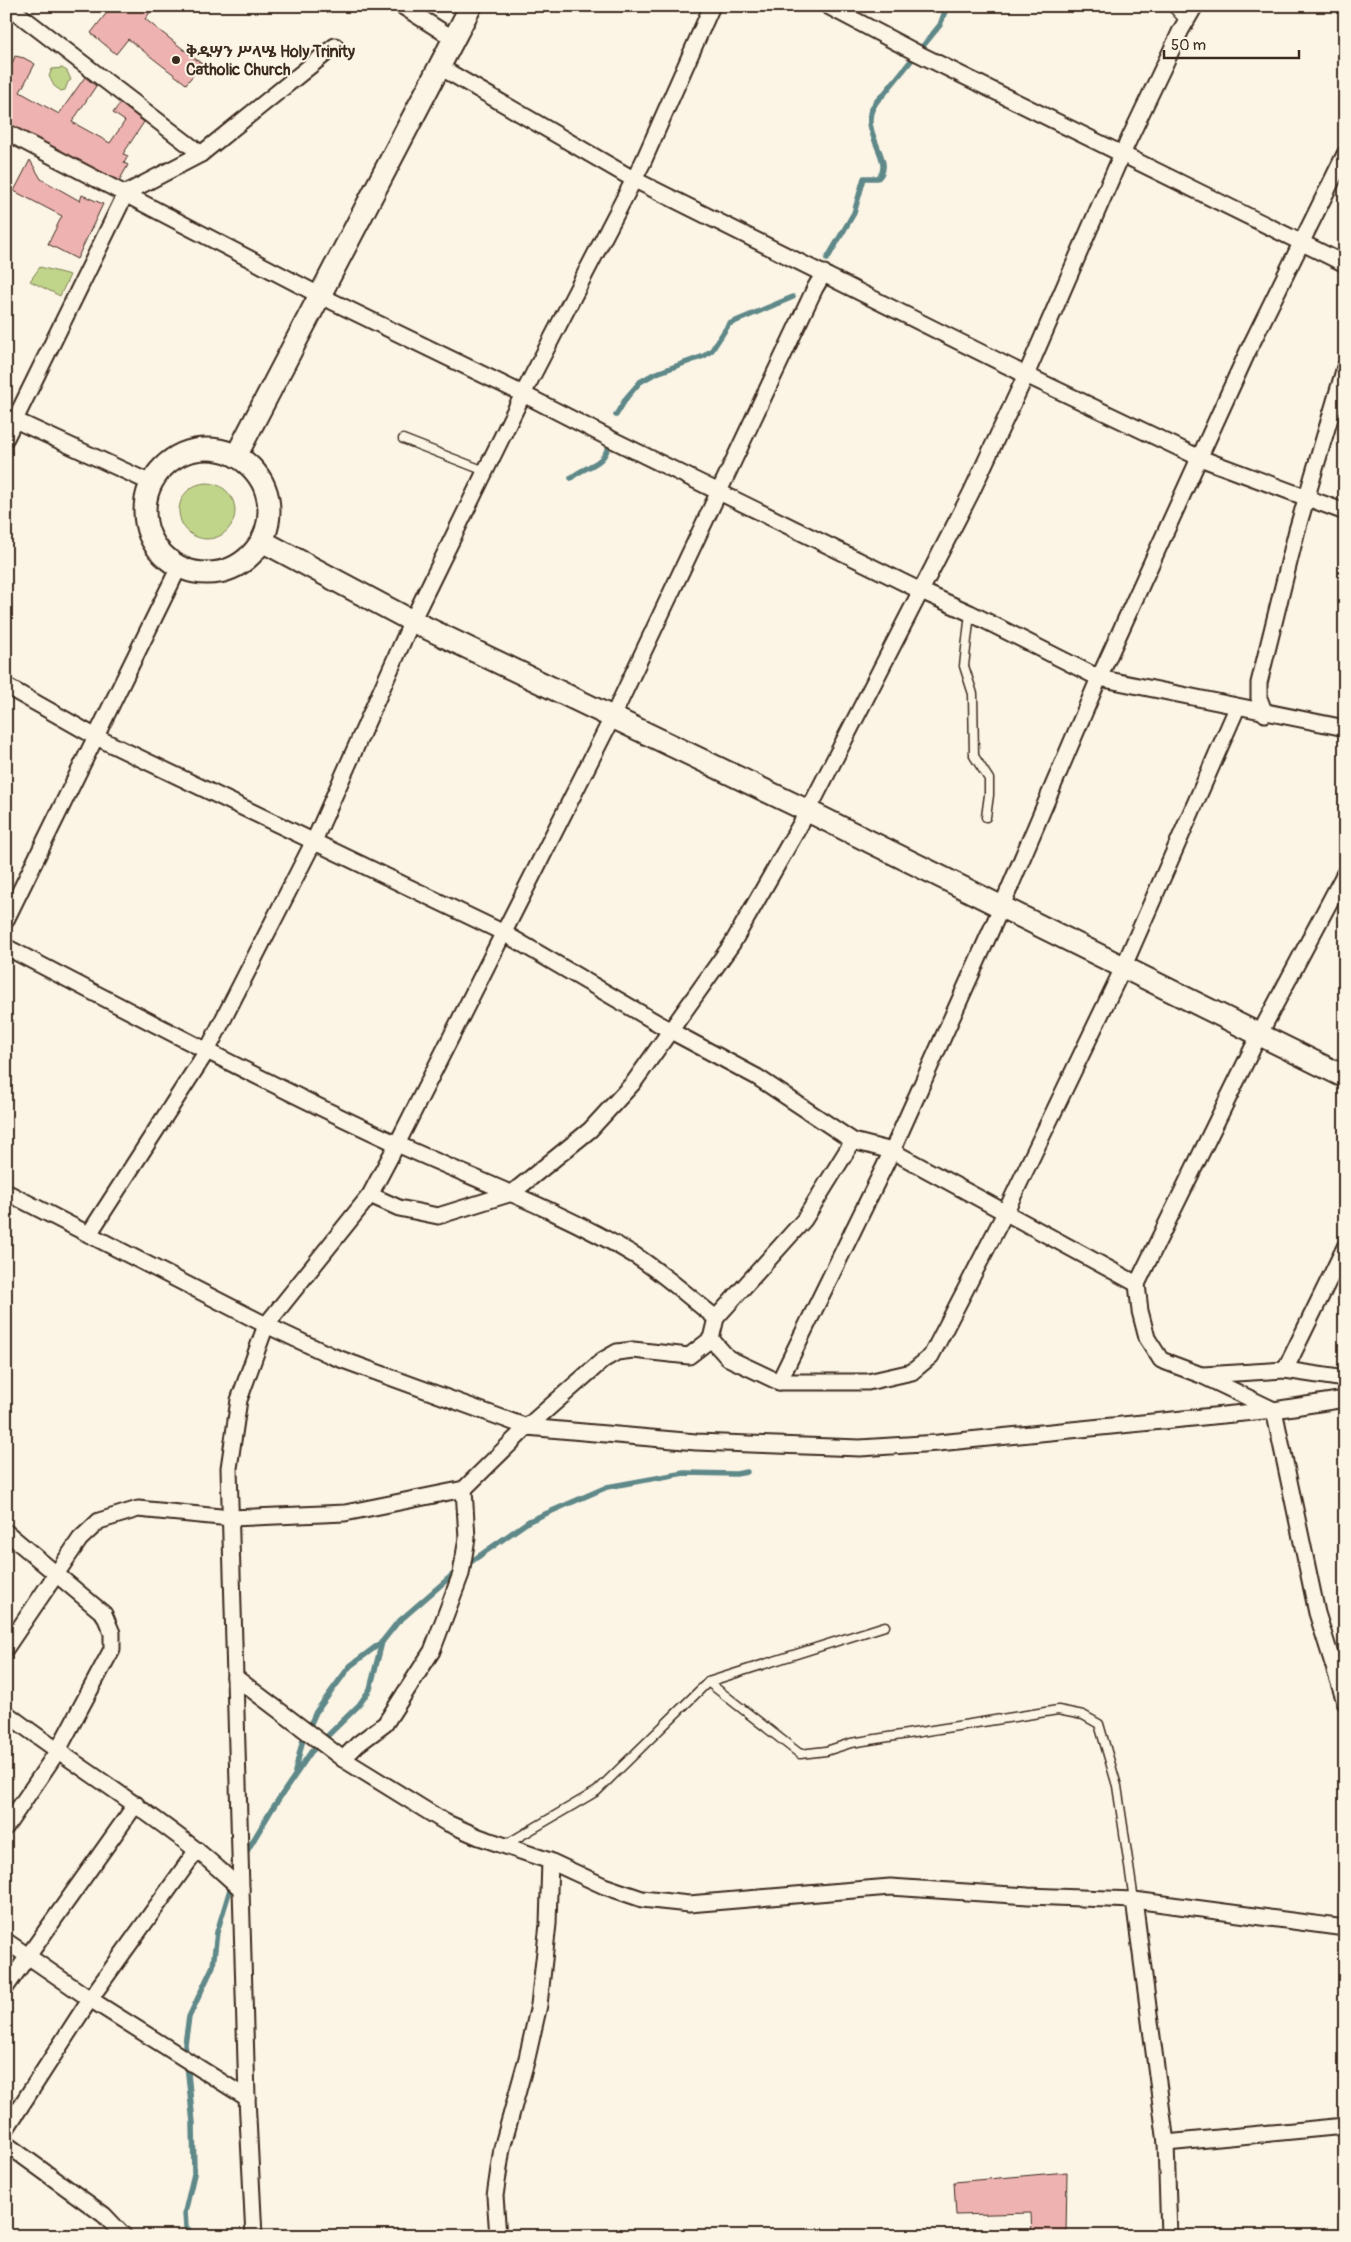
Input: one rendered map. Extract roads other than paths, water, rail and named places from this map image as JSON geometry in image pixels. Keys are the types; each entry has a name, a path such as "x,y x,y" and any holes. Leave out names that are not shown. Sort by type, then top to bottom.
{"street":[{"path":"8,6 201,154"},
{"path":"402,6 454,39"},
{"path":"236,456 471,6"},
{"path":"89,1234 207,1051 314,841 412,621 523,394 643,162 712,6"},
{"path":"828,6 917,53 1345,264"},
{"path":"370,1195 399,1208 438,1216 512,1193 590,1130 634,1082 732,944 808,811 971,493 1026,375 1122,154 1195,6"},
{"path":"6,438 11,418 126,193 201,154 335,46"},
{"path":"440,67 633,179 1026,375 1200,458 1345,512"},
{"path":"6,132 319,295 1099,678 1266,714 1345,728"},
{"path":"779,1382 892,1151 1001,908 1099,678 1248,351 1345,154"},
{"path":"254,2236 247,2098 229,1468 239,1400 266,1325 370,1195 613,716 815,288 824,273"},
{"path":"1266,714 1259,698 1259,683 1297,530 1308,498 1345,367"},
{"path":"11,418 151,483"},
{"path":"197,449 217,450 236,456 252,467 263,483 269,502 269,521 262,541 252,556 236,567 217,573 197,573 179,567 163,556 151,540 145,521 145,502 151,483 163,467 178,456 197,449"},
{"path":"262,541 412,621 808,811 1345,1077"},
{"path":"6,920 179,567"},
{"path":"711,1339 728,1358 779,1382 868,1382 912,1372 930,1356 1006,1214 1123,968 1240,708 1259,683"},
{"path":"6,686 96,737 502,932 671,1031 757,1077 853,1141 892,1151 1137,1284"},
{"path":"1274,1410 1202,1375 1161,1360 1147,1338 1140,1311 1137,1284 1259,1035 1345,872"},
{"path":"6,947 207,1051 396,1144 512,1193 638,1257 716,1318"},
{"path":"6,1648 80,1539 99,1521 138,1509 231,1518 345,1513 464,1489 527,1427 596,1366 617,1352 633,1350 689,1356 711,1339 716,1318 804,1220 853,1141"},
{"path":"6,1192 266,1325 332,1356 527,1427 696,1442 860,1448 938,1443 1274,1410 1345,1399"},
{"path":"1285,1370 1345,1247"},
{"path":"1202,1375 1285,1370 1345,1379"},
{"path":"1274,1410 1317,1613 1345,1702"},
{"path":"343,1759 358,1744 385,1724 432,1651 461,1574 467,1538 464,1489"},
{"path":"6,1532 104,1614 112,1633 112,1649 58,1752 6,1827"},
{"path":"235,1677 343,1759 444,1822 550,1860 604,1886 642,1899 689,1904 890,1887 1028,1896 1134,1900 1345,1928"},
{"path":"6,1713 58,1752 136,1804 198,1850 241,1889"},
{"path":"6,1987 136,1804"},
{"path":"6,2129 90,1999 198,1850"},
{"path":"498,2236 496,2196 502,2148 539,2006 548,1924 550,1860"},
{"path":"1134,1900 1166,2142 1169,2236"},
{"path":"6,1941 90,1999 247,2098"},
{"path":"1166,2142 1345,2126"},
{"path":"6,2144 104,2215 124,2236"}],"lane":[{"path":"1171,6 1186,22"},
{"path":"402,439 485,471"},
{"path":"970,613 964,666 973,694 974,756 989,779 990,795 986,817"},
{"path":"504,1845 597,1791 708,1682 885,1626"},
{"path":"708,1682 800,1754 826,1751 851,1743 1058,1710 1083,1714 1099,1724 1117,1786 1134,1900"}],"waterway":[{"path":"827,259 854,213 864,178 878,178 883,170 882,161 871,129 870,117 874,106 940,25 947,6"},
{"path":"616,415 627,397 640,382 654,374 704,356 712,350 729,324 793,297"},
{"path":"571,478 601,460 607,450"},
{"path":"465,1566 529,1521 607,1487 684,1473 736,1474 747,1472"},
{"path":"244,1856 272,1809 311,1752 359,1705 370,1689 382,1642 397,1623 457,1571"},
{"path":"295,1772 302,1743 316,1712 350,1666 382,1642"},
{"path":"202,2236 192,2233 186,2227 185,2212 194,2174 193,2123 185,2044 189,2017 213,1966 217,1932 232,1883"}],"place":[{"name":"ቅዱሣን ሥላሤ Holy Trinity Catholic Church","path":"176,60"}]}
